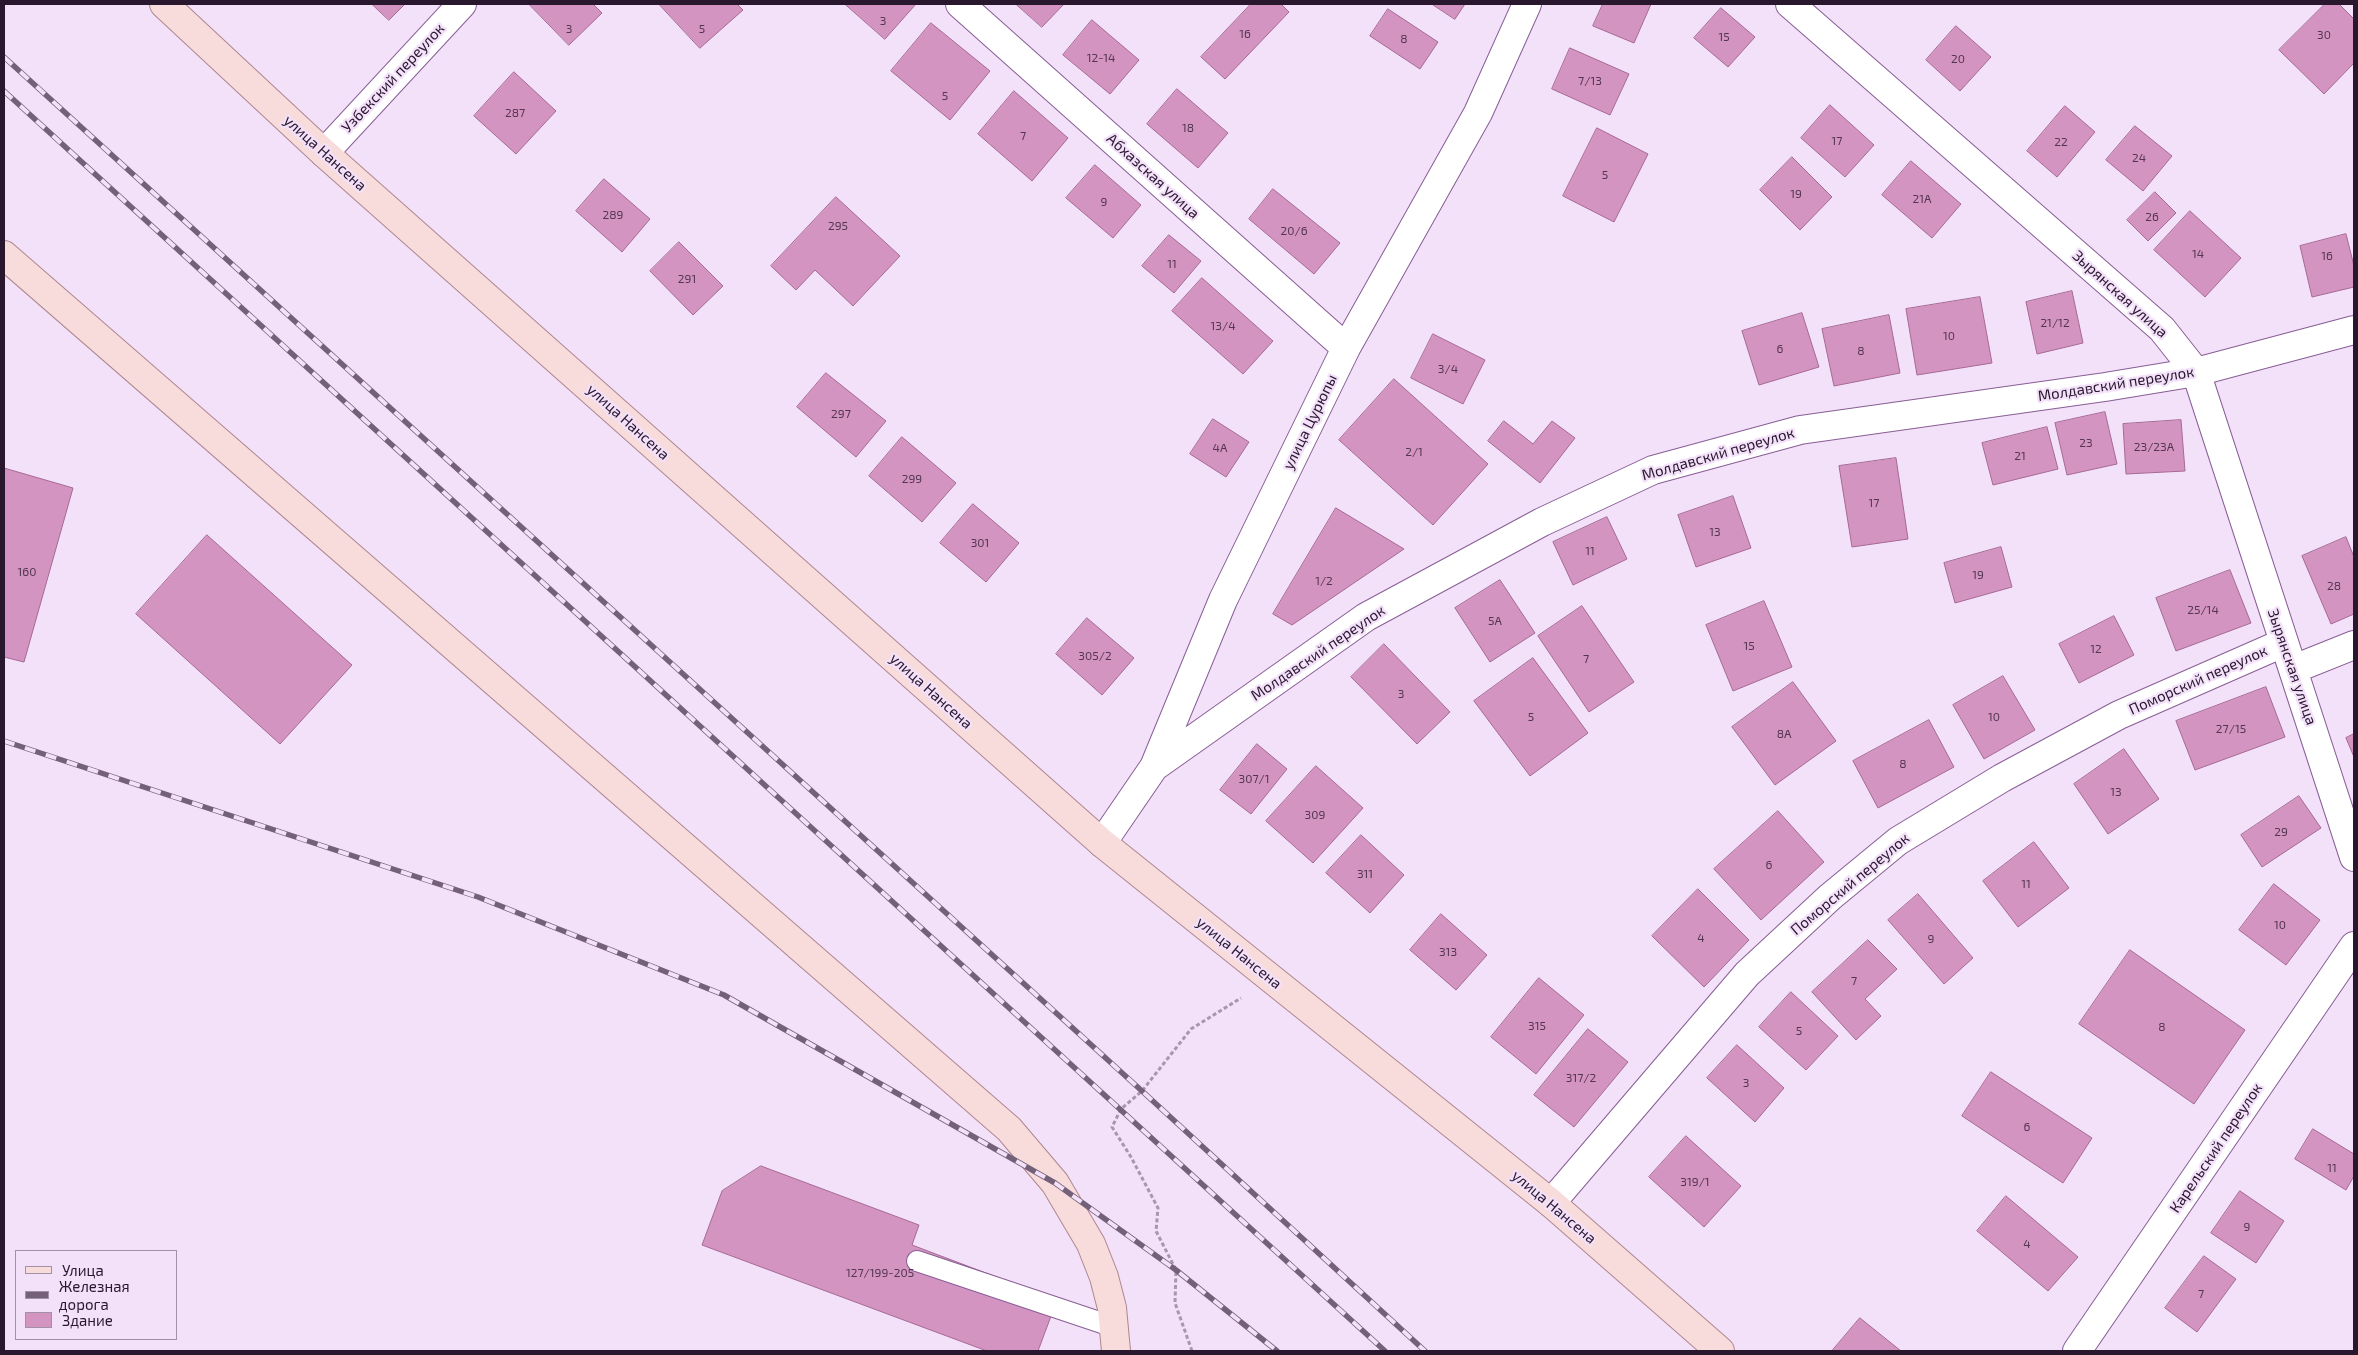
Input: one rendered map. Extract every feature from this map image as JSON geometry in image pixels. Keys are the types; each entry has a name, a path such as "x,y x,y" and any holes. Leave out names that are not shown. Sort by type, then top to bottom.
{"main road":[{"name":"улица Нансена","path":"164,4 324,153 1102,843 1551,1204 1720,1351"},
{"path":"4,255 1009,1129 1055,1183 1091,1244 1104,1277 1115,1339"}],"street":[{"name":"Узбекский переулок","path":"324,153 462,4"},
{"name":"Абхазская улица","path":"960,4 1346,348"},
{"name":"улица Цурюпы","path":"1102,843 1154,767 1223,600 1346,348 1478,113 1527,4"},
{"name":"Зырянская улица","path":"1790,4 2162,329 2196,372 2354,857"},
{"name":"Молдавский переулок","path":"1154,767 1366,616 1542,522 1653,470 1800,430 2106,387 2196,372 2354,330"},
{"name":"Поморский переулок","path":"1551,1204 1747,974 1830,897 1898,841 2002,778 2119,715 2283,643"},
{"path":"2294,669 2354,645"},
{"name":"Карельский переулок","path":"2077,1351 2354,946"}],"lane":[{"path":"917,1260 1115,1339"}],"path":[{"path":"1192,1351 1175,1303 1176,1270 1156,1231 1158,1208 1131,1157 1112,1127 1121,1109 1142,1091 1191,1029 1271,979"}],"building":[{"path":"372,4 405,4 389,20"},
{"path":"529,4 593,4 602,13 569,45"},
{"path":"659,4 737,4 743,10 700,48"},
{"path":"845,4 916,4 885,39"},
{"path":"1016,4 1064,4 1042,27"},
{"path":"1251,4 1281,4 1289,12 1225,79 1201,57"},
{"path":"1432,4 1465,4 1455,19"},
{"path":"1603,4 1651,4 1634,43 1593,26"},
{"path":"2325,4 2339,4 2354,19 2354,63 2324,94 2279,50"},
{"path":"1721,8 1755,37 1728,67 1694,38"},
{"path":"1388,9 1438,42 1420,69 1370,36"},
{"path":"1092,20 1139,60 1110,94 1063,55"},
{"path":"931,23 990,71 950,120 891,71"},
{"path":"1956,26 1991,57 1960,91 1926,60"},
{"path":"1570,48 1629,74 1610,115 1552,89"},
{"path":"514,72 556,111 516,154 474,116"},
{"path":"1177,89 1228,133 1198,168 1147,124"},
{"path":"1014,91 1068,138 1032,181 978,134"},
{"path":"1830,105 1874,145 1845,177 1801,138"},
{"path":"2065,106 2095,132 2057,177 2027,151"},
{"path":"2135,126 2172,156 2143,191 2106,160"},
{"path":"1597,128 1648,154 1614,222 1563,196"},
{"path":"1792,157 1832,197 1800,230 1760,190"},
{"path":"1911,161 1961,204 1932,238 1882,195"},
{"path":"1095,165 1141,205 1113,238 1066,198"},
{"path":"604,179 650,219 622,252 576,211"},
{"path":"1273,189 1340,243 1314,274 1249,219"},
{"path":"2155,192 2176,213 2148,241 2127,220"},
{"path":"836,197 900,256 853,306 815,270 796,290 771,266"},
{"path":"2190,211 2241,258 2205,297 2154,250"},
{"path":"2346,234 2354,266 2354,287 2312,297 2300,246"},
{"path":"1169,235 1201,261 1174,293 1142,266"},
{"path":"679,242 723,286 693,315 650,271"},
{"path":"1202,278 1273,341 1243,374 1172,311"},
{"path":"2072,291 2083,343 2037,354 2026,302"},
{"path":"1980,297 1992,363 1917,375 1906,309"},
{"path":"1802,313 1819,367 1759,385 1742,331"},
{"path":"1889,315 1900,373 1834,386 1822,329"},
{"path":"1433,334 1485,360 1463,404 1411,378"},
{"path":"826,373 886,421 856,457 797,407"},
{"path":"1394,379 1488,464 1433,525 1339,440"},
{"path":"2105,412 2117,464 2067,475 2055,423"},
{"path":"1213,419 1249,442 1226,477 1190,454"},
{"path":"2181,420 2185,471 2126,474 2123,424"},
{"path":"1504,421 1533,444 1552,421 1575,438 1540,483 1488,441"},
{"path":"2047,427 2058,469 1993,485 1982,443"},
{"path":"902,437 956,483 922,522 869,476"},
{"path":"1896,458 1908,539 1852,547 1839,466"},
{"path":"4,468 73,488 24,662 4,657"},
{"path":"1733,496 1751,548 1696,567 1678,515"},
{"path":"973,504 1019,543 986,582 940,543"},
{"path":"1336,508 1404,549 1292,625 1273,614"},
{"path":"1607,517 1627,559 1573,585 1553,542"},
{"path":"207,535 352,665 280,744 136,614"},
{"path":"2346,537 2354,557 2354,614 2331,624 2302,556"},
{"path":"2001,547 2012,587 1955,603 1944,563"},
{"path":"2230,570 2251,623 2176,651 2156,598"},
{"path":"1500,580 1535,633 1490,662 1455,608"},
{"path":"1764,601 1792,667 1733,691 1706,625"},
{"path":"1582,606 1634,682 1589,712 1538,636"},
{"path":"2114,616 2134,655 2079,683 2059,644"},
{"path":"1087,618 1134,658 1102,695 1056,654"},
{"path":"1384,644 1450,712 1417,744 1351,677"},
{"path":"1533,658 1588,733 1530,776 1474,701"},
{"path":"2003,676 2035,730 1984,759 1953,705"},
{"path":"1793,682 1836,741 1775,785 1732,727"},
{"path":"2266,687 2285,737 2195,770 2176,721"},
{"path":"1929,720 1954,767 1878,808 1853,761"},
{"path":"2354,734 2354,757 2346,738"},
{"path":"1257,744 1287,769 1251,814 1220,790"},
{"path":"2124,749 2159,799 2108,834 2074,784"},
{"path":"1316,766 1363,808 1313,863 1266,821"},
{"path":"2299,796 2321,828 2262,867 2241,835"},
{"path":"1778,811 1824,862 1761,920 1714,869"},
{"path":"1361,835 1404,875 1370,913 1326,873"},
{"path":"2034,842 2069,888 2018,927 1983,881"},
{"path":"2274,884 2320,920 2286,965 2239,930"},
{"path":"1698,889 1749,940 1704,987 1652,936"},
{"path":"1918,894 1973,958 1944,984 1888,920"},
{"path":"1441,914 1487,955 1456,990 1410,950"},
{"path":"1868,940 1897,969 1865,999 1881,1016 1856,1040 1812,992"},
{"path":"2130,950 2245,1030 2194,1104 2079,1024"},
{"path":"1539,978 1584,1015 1536,1074 1491,1037"},
{"path":"1791,992 1838,1036 1806,1070 1759,1027"},
{"path":"1588,1029 1628,1062 1574,1127 1534,1095"},
{"path":"1737,1045 1784,1088 1755,1122 1707,1078"},
{"path":"1991,1072 2092,1138 2063,1183 1962,1116"},
{"path":"2313,1129 2354,1154 2354,1176 2346,1190 2295,1159"},
{"path":"1686,1136 1741,1186 1704,1227 1649,1177"},
{"path":"761,1166 919,1225 912,1245 1057,1300 1038,1351 987,1351 702,1245 722,1191"},
{"path":"2240,1191 2284,1221 2256,1263 2211,1233"},
{"path":"2006,1196 2078,1257 2048,1291 1977,1231"},
{"path":"2204,1256 2236,1279 2197,1332 2165,1308"},
{"path":"1860,1318 1901,1351 1832,1351"}],"railway":[{"path":"4,57 1142,1091 1425,1351"},
{"path":"4,91 1385,1351"},
{"path":"4,741 478,897 724,995 1055,1183 1176,1270 1277,1351"}]}
